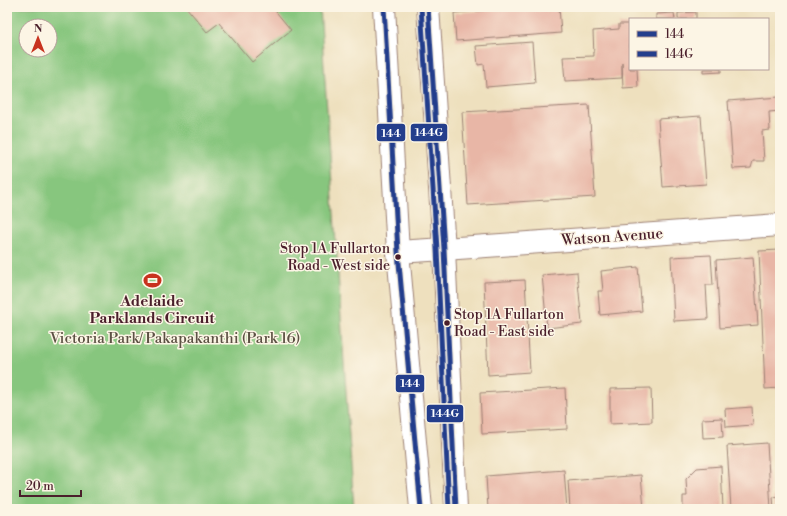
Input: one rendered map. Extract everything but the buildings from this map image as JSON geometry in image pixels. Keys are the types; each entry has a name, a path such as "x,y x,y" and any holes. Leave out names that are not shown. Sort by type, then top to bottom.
{"main road":[{"path":"384,7 398,252 421,509"},
{"path":"428,7 444,249 456,509"},
{"name":"Watson Avenue","path":"398,252 780,225"}],"green space":[{"name":"Victoria Park/ Pakapakanthi (Park 16)","path":"7,7 320,7 354,509 7,509"}],"transit line":[{"name":"144","path":"384,7 398,252 421,509"},
{"name":"144G","path":"421,7 437,249 449,509"},
{"name":"144","path":"428,7 444,249 456,509"}],"place":[{"name":"Stop 1A Fullarton Road - West side","path":"398,257"},
{"name":"Adelaide Parklands Circuit","path":"152,280"},
{"name":"Stop 1A Fullarton Road - East side","path":"447,323"}]}
